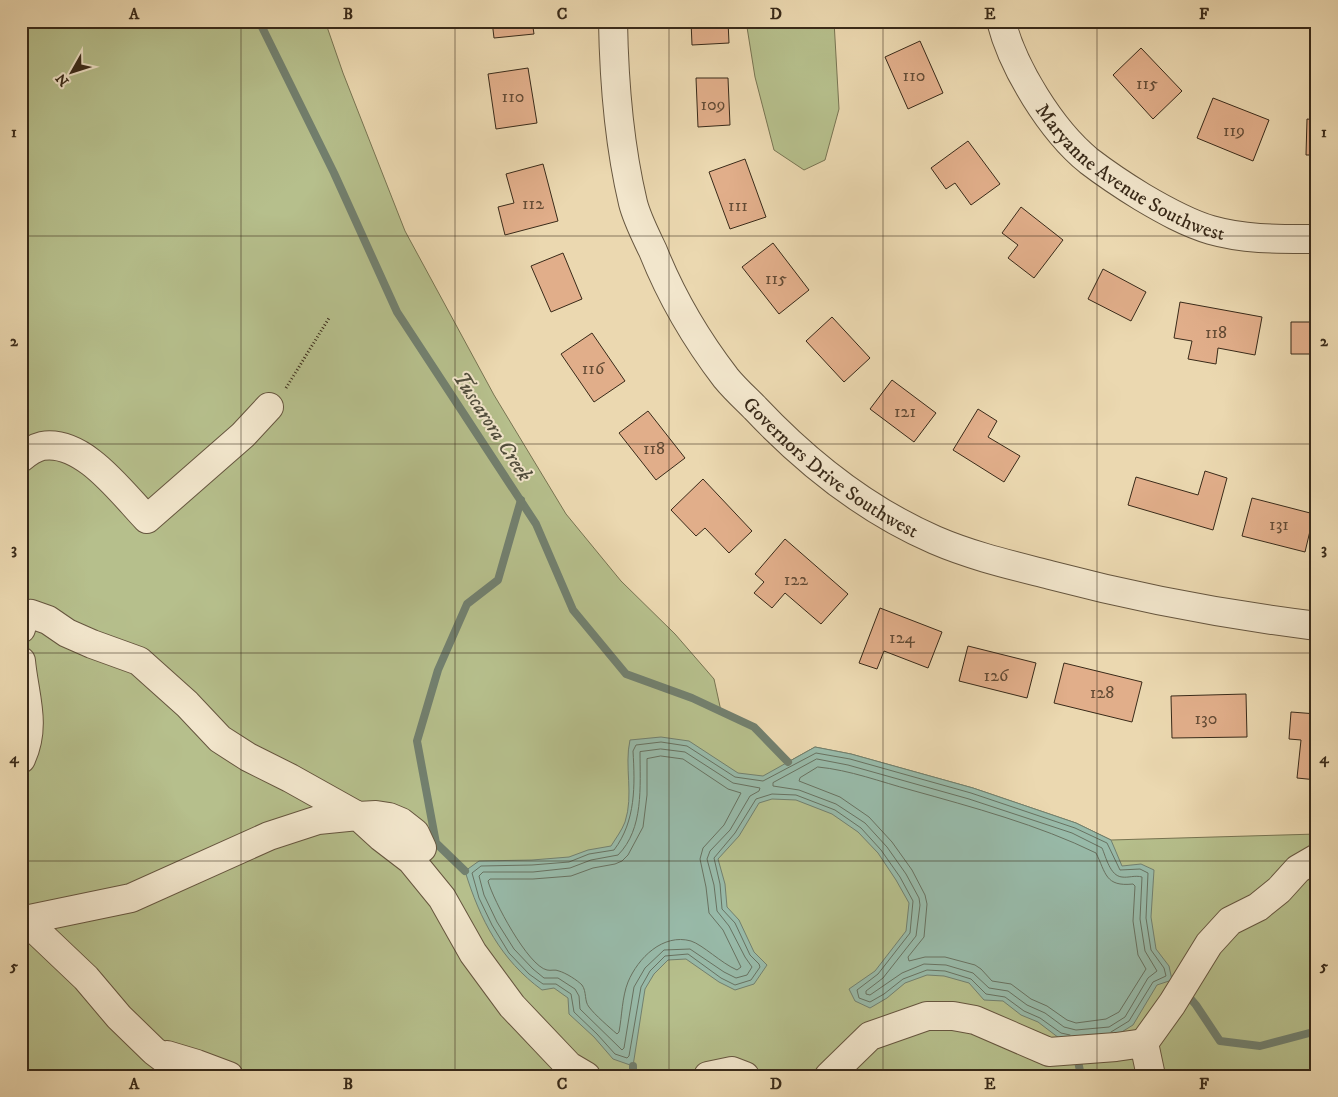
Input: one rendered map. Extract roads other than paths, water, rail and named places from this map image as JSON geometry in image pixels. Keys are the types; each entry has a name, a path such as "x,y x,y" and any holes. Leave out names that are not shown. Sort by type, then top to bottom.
{"street":[{"name":"Governors Drive Southwest","path":"613,21 614,62 622,138 634,205 660,269 689,325 727,379 777,431 832,480 892,519 935,540 981,558 1098,588 1247,618 1317,626"},
{"name":"Maryanne Avenue Southwest","path":"1000,21 1005,39 1028,85 1056,126 1088,160 1126,187 1166,211 1211,230 1259,239 1317,239"},
{"path":"21,458 41,446 58,446 76,452 98,468 147,519 243,435 269,407"},
{"path":"21,629 23,622 31,614 48,620 92,644 139,661 188,704 220,739 248,757 358,816 411,860 442,898 473,953 512,1006 569,1066 586,1076"},
{"path":"21,661 23,682 30,712 28,736 21,759"},
{"path":"23,919 131,898 269,836 318,820 376,815 389,817 401,822 414,832 425,848 442,898"},
{"path":"829,1076 870,1036 927,1016 953,1016 975,1020 1049,1052 1116,1048 1144,1043 1172,1004 1209,944 1230,921 1258,906 1279,890 1298,869 1317,858"},
{"path":"1279,890 1297,887 1317,880"},
{"path":"23,919 86,978 118,1018 154,1051 187,1076"},
{"path":"1144,1043 1151,1076"},
{"path":"154,1051 229,1076"},
{"path":"708,1076 732,1072 745,1076"}],"water":[{"path":"661,737 689,741 738,773 763,776 815,747 851,754 973,788 1076,823 1111,840 1122,866 1141,864 1154,870 1151,917 1156,949 1169,966 1172,980 1157,985 1133,1025 1112,1038 1059,1038 1038,1022 1021,1015 1003,1001 984,1000 969,983 944,976 927,975 905,983 887,998 870,1008 855,1001 849,989 875,971 906,931 909,903 878,853 858,832 832,814 796,800 772,799 759,803 739,836 718,859 725,884 727,907 739,920 754,952 767,965 754,984 735,990 719,982 686,959 668,960 654,974 645,989 633,1066 613,1059 594,1037 569,1014 568,998 554,988 542,990 515,966 494,938 485,922 465,871 479,861 569,857 588,850 611,846 624,825 628,812 628,750 630,740"}],"waterway":[{"name":"Tuscarora Creek","path":"259,21 334,173 397,312 536,524 573,610 626,674 692,698 754,727 788,762"},
{"path":"465,871 436,843 417,741 438,670 467,604 498,580 521,500"},
{"name":"Tuscarora Creek","path":"1190,998 1220,1041 1260,1046 1317,1031"},
{"path":"1077,1056 1081,1076"},
{"path":"633,1066 633,1076"}]}
